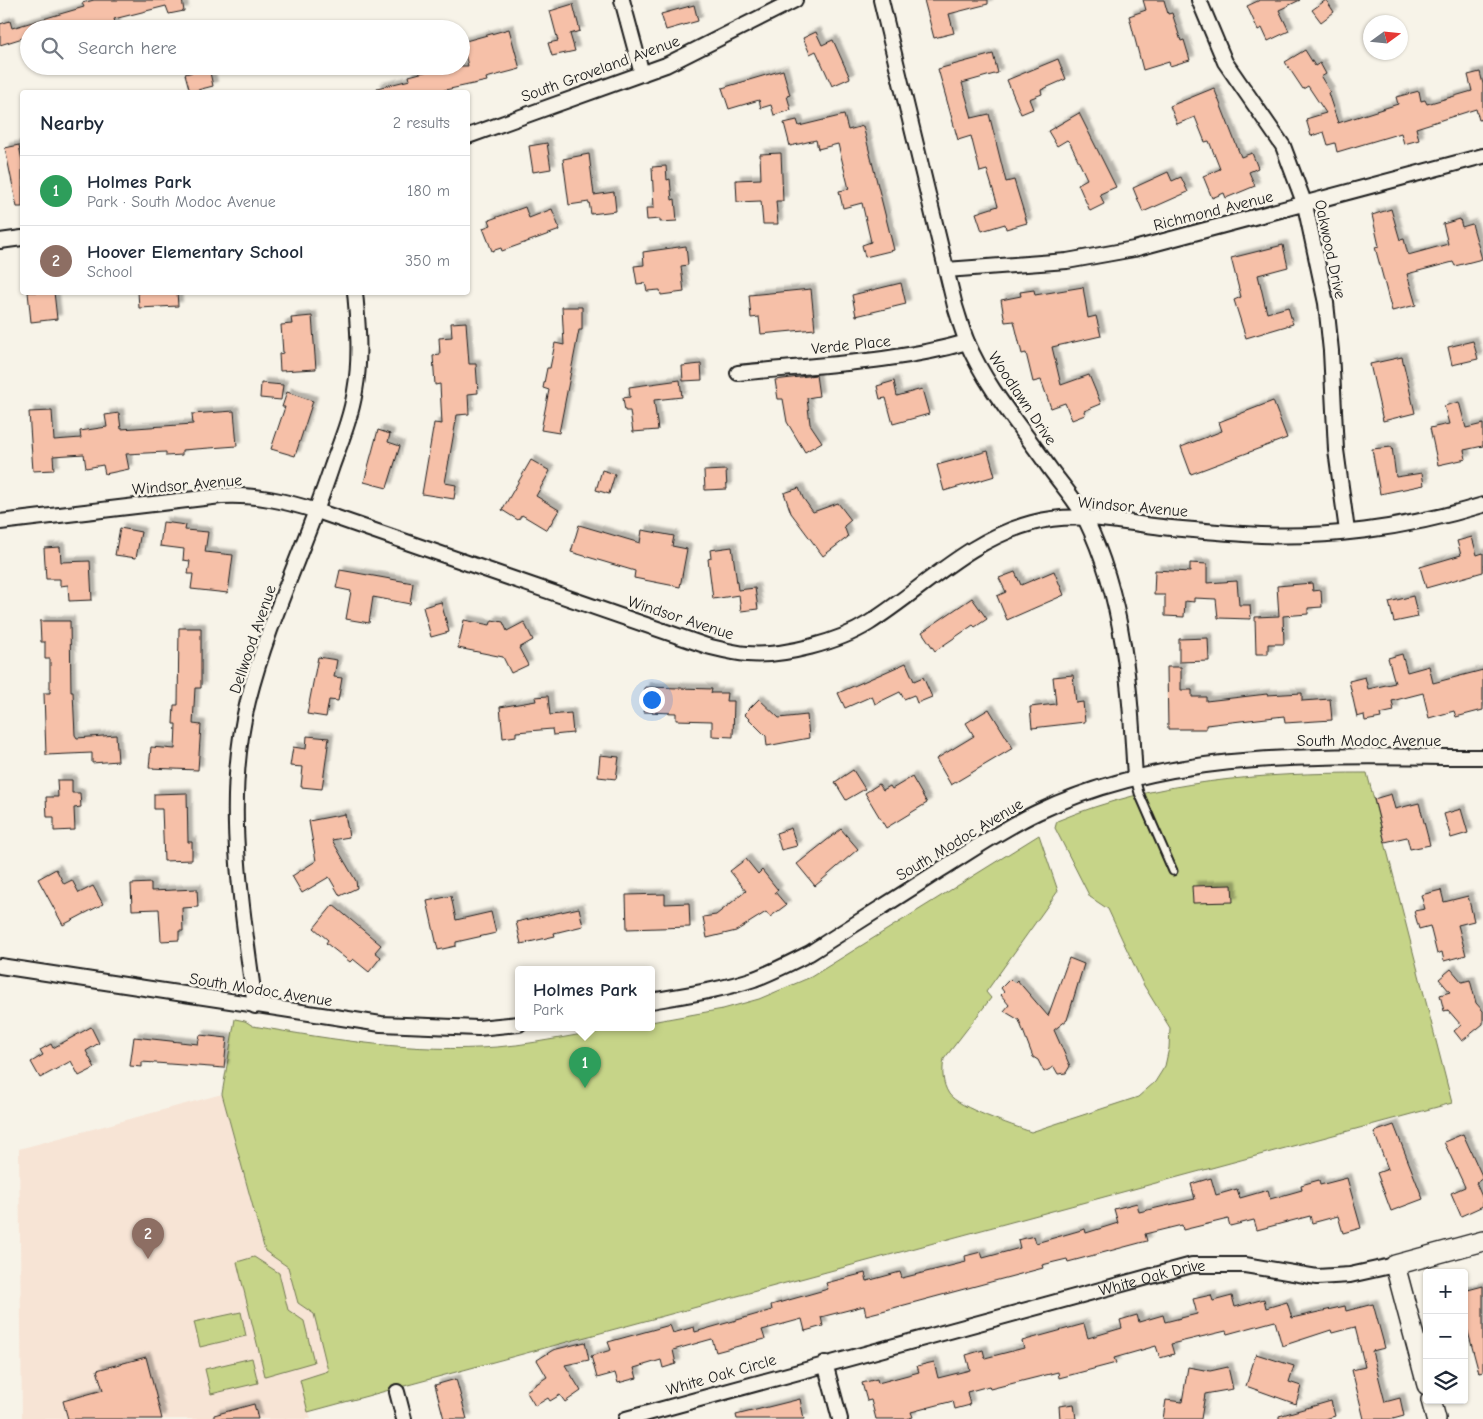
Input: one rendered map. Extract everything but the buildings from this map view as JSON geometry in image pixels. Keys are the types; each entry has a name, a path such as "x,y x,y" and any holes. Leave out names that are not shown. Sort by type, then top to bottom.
{"street":[{"path":"622,0 642,74"},
{"name":"South Groveland Avenue","path":"470,135 642,74 689,55 796,0"},
{"name":"Woodlawn Drive","path":"881,0 946,270 967,342 998,398 1085,517 1102,559 1119,619 1131,703 1135,778"},
{"name":"Oakwood Drive","path":"1199,0 1225,62 1241,89 1283,146 1305,205 1327,313 1331,351 1336,450 1347,532"},
{"name":"Richmond Avenue","path":"946,270 1067,261 1134,248 1305,205 1483,156"},
{"path":"0,241 20,238"},
{"name":"Dellwood Avenue","path":"255,1006 239,877 234,813 242,731 260,658 317,511 351,411 358,367 355,295"},
{"name":"Verde Place","path":"738,373 909,355 938,351 967,342"},
{"name":"Windsor Avenue","path":"0,522 244,494 274,498 317,511 707,646 749,654 767,654 818,644 844,635 868,623 954,560 996,535 1035,522 1085,517 1163,527 1248,534 1347,532 1432,519 1483,505"},
{"name":"South Modoc Avenue","path":"655,1000 716,989 753,979 780,968 810,953 1006,829 1074,796 1135,778 1231,762 1284,758 1483,757"},
{"name":"South Modoc Avenue","path":"0,966 390,1025 478,1028 515,1024"},
{"name":"White Oak Drive","path":"825,1363 1192,1265 1245,1266 1317,1277 1350,1276 1483,1241"},
{"path":"1395,1265 1423,1371"},
{"path":"825,1363 840,1419"},
{"name":"White Oak Circle","path":"626,1419 663,1414 825,1363"},
{"path":"397,1392 404,1419"},
{"path":"1432,1404 1436,1419"}],"lane":[{"path":"1135,778 1138,793 1173,871"}],"shaded area":[{"path":"222,1094 264,1250 288,1267 298,1303 314,1314 328,1372 300,1380 311,1419 22,1419 19,1149"}],"green space":[{"path":"1367,773 1452,1103 308,1412 300,1380 328,1371 314,1314 298,1303 288,1267 265,1251 222,1094 235,1019 245,1021 253,1026 314,1036 405,1047 435,1048 497,1047 602,1031 655,1031 655,1021 723,1009 759,999 811,977 1039,835 1058,891 986,992 991,998 944,1059 943,1068 945,1086 949,1094 963,1105 1031,1132 1138,1097 1155,1082 1165,1066 1169,1048 1170,1028 1143,984 1108,909 1090,897 1055,828 1057,821 1094,807 1170,788 1249,777"},
{"path":"254,1257 279,1273 288,1310 304,1321 314,1362 265,1376 237,1262"},
{"path":"241,1312 246,1336 200,1347 194,1322"},
{"path":"252,1358 258,1383 211,1394 205,1369"}],"place":[{"name":"Holmes Park","path":"585,1088"},
{"name":"Hoover Elementary School","path":"148,1259"}]}
